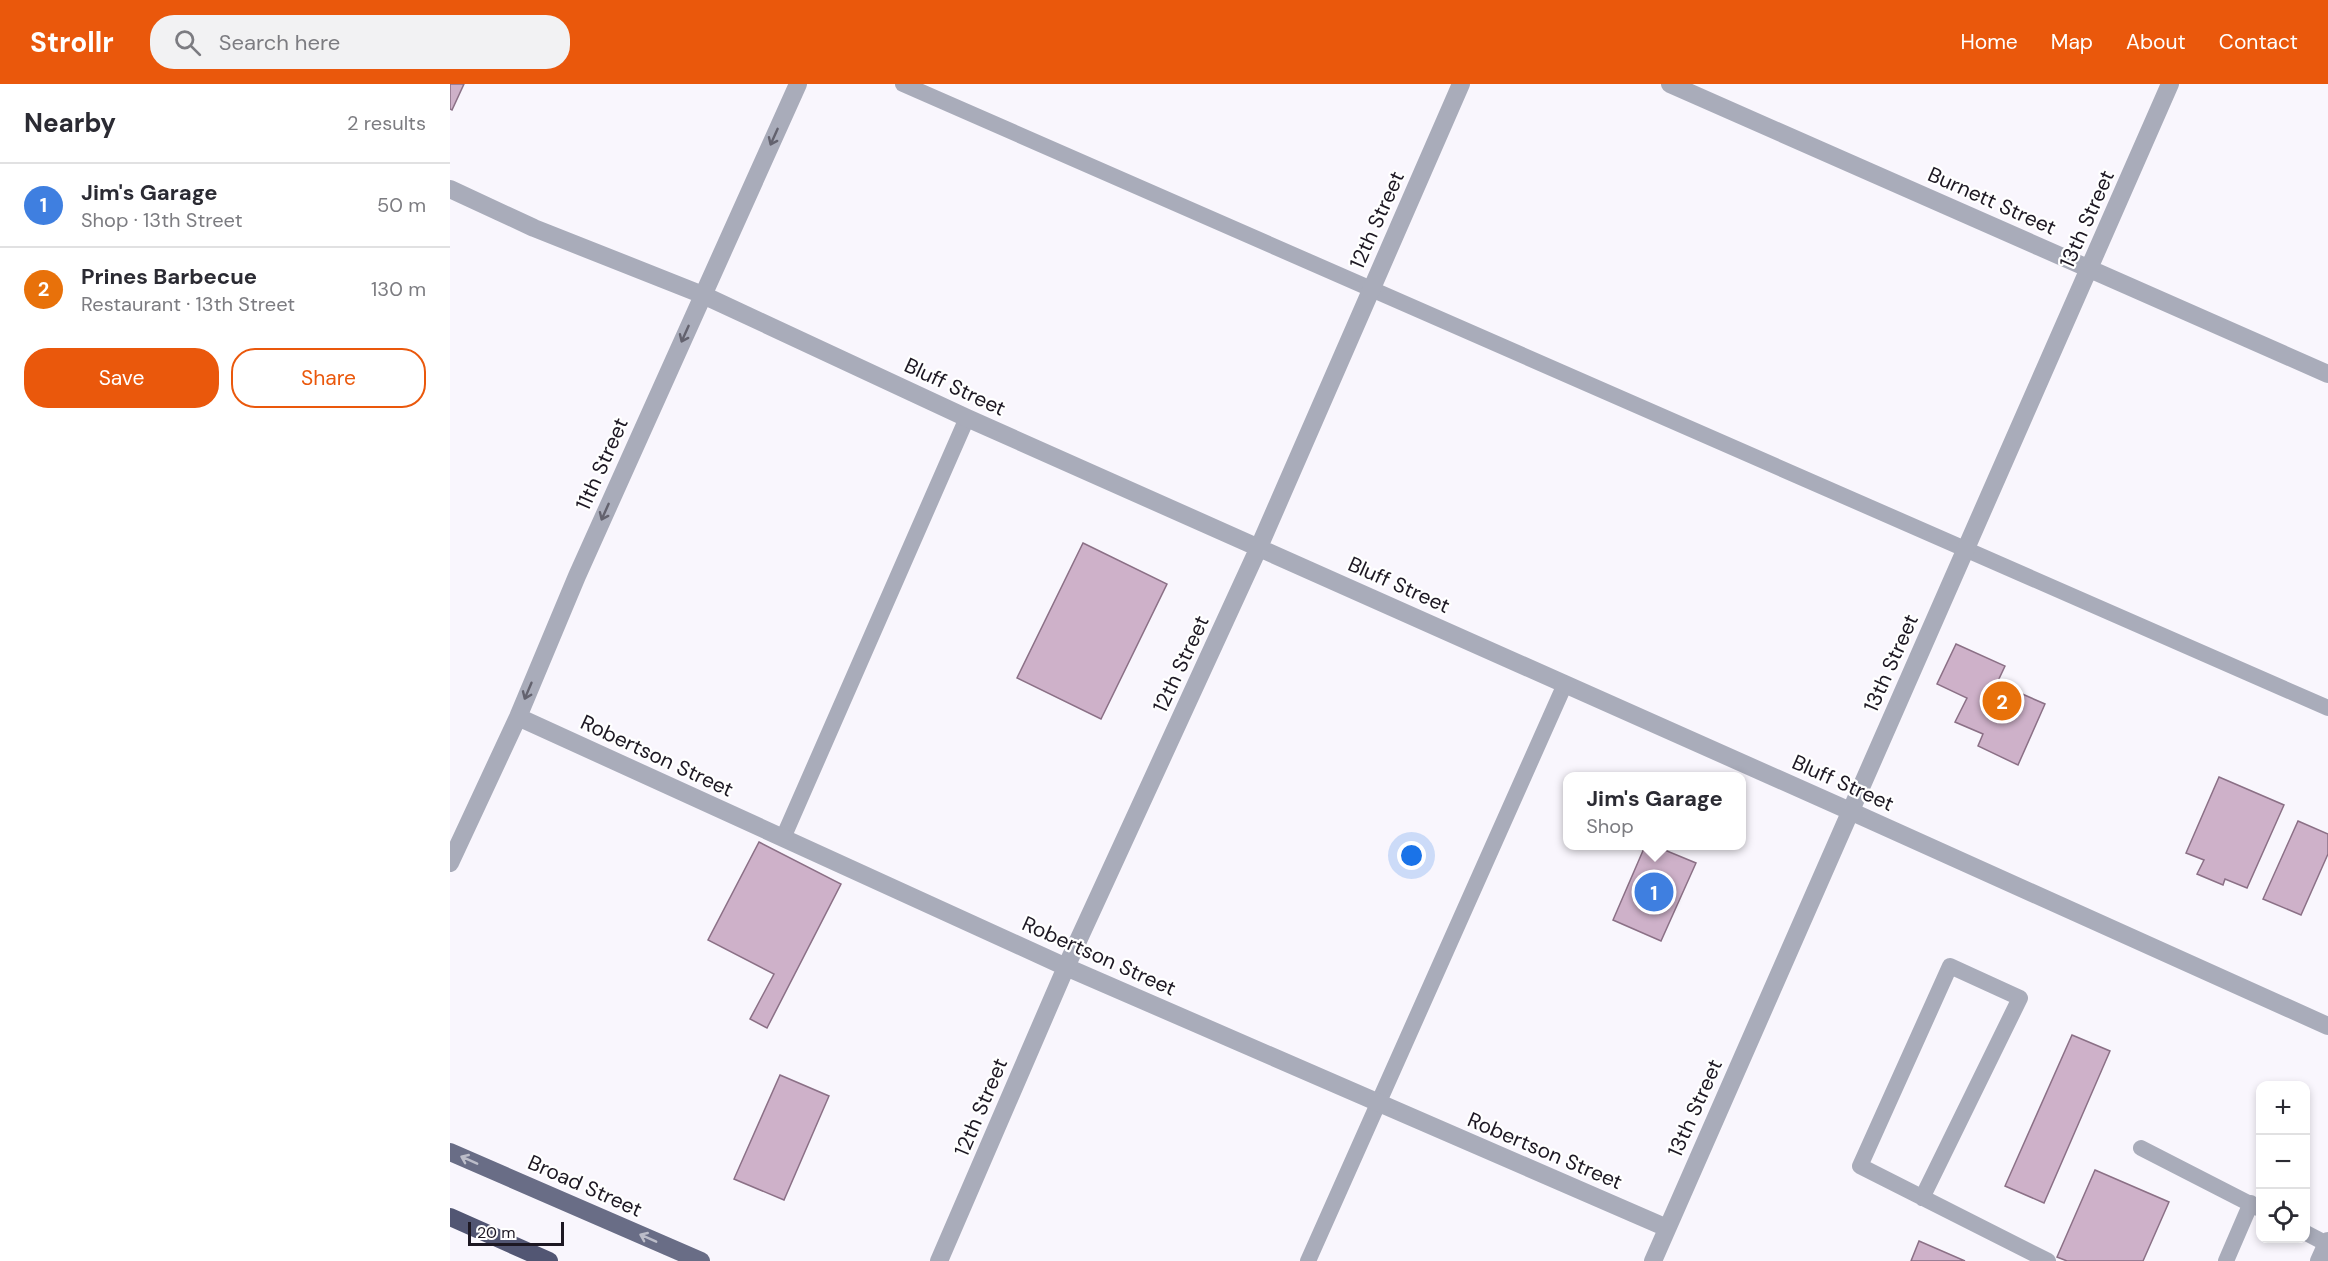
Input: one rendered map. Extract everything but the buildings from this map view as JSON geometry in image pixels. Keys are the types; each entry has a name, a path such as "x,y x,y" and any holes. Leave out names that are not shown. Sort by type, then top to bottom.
{"highway":[{"path":"450,1217 549,1261"}],"main road":[{"name":"Broad Street","path":"450,1152 701,1261"}],"street":[{"name":"11th Street","path":"450,863 518,717 577,576 798,84"},
{"name":"12th Street","path":"939,1261 1066,967 1259,547 1461,84"},
{"name":"Burnett Street","path":"1670,84 2328,374"},
{"name":"13th Street","path":"1653,1261 2170,84"},
{"name":"Bluff Street","path":"450,189 534,228 703,295 967,418 2328,1026"},
{"name":"Robertson Street","path":"518,717 1066,967 1667,1228"},
{"path":"2319,1261 2327,1243"}],"lane":[{"path":"903,84 2328,708"},
{"path":"783,838 967,418"},
{"path":"1308,1261 1565,684"},
{"path":"1922,1198 2020,998 1950,966 1860,1166 1922,1198 2048,1261"},
{"path":"2141,1148 2256,1206 2226,1261"},
{"path":"2310,1235 2327,1243"}],"place":[{"name":"Prines Barbecue","path":"2002,701"},
{"name":"Jim's Garage","path":"1654,892"}]}
